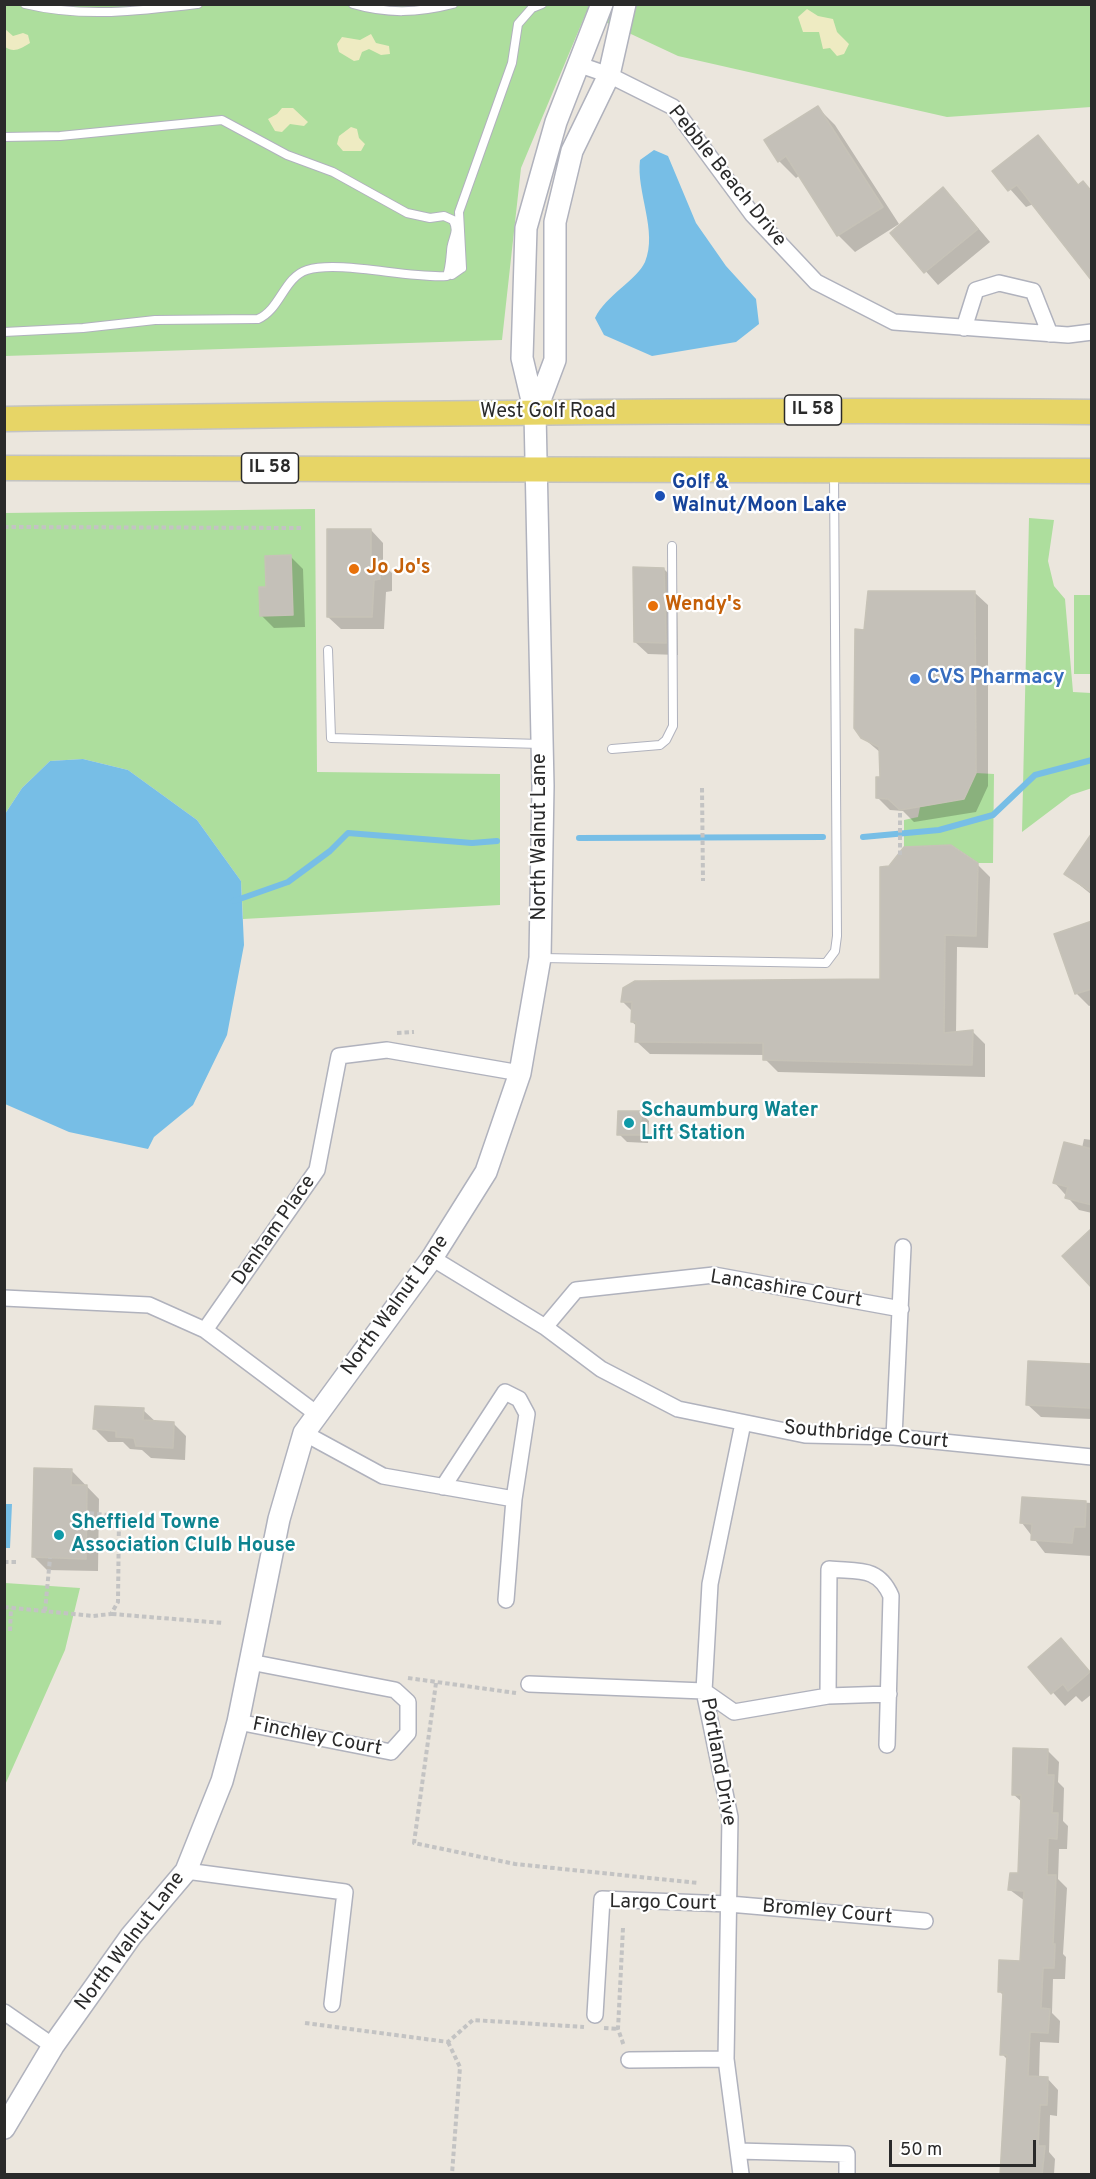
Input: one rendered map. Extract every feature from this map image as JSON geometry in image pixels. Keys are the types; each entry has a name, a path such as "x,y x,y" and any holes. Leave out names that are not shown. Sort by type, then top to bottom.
{"main road":[{"name":"West Golf Road","path":"4,419 831,410 1092,412"},
{"name":"IL 58","path":"4,468 834,468 1092,471"}],"street":[{"path":"535,413 522,358 526,228 556,122 602,4"},
{"path":"535,413 555,360 555,222 572,151 609,75 625,4"},
{"name":"Pebble Beach Drive","path":"580,65 609,75 673,107 752,214 816,282 894,322 1050,334 1092,332"},
{"path":"964,328 976,290 999,283 1033,291 1050,334"},
{"name":"North Walnut Lane","path":"4,2128 53,2046 131,1936 186,1871 222,1781 238,1722 279,1519 304,1432 432,1258 486,1172 520,1073 540,958 542,744 535,413"},
{"name":"Denham Place","path":"205,1330 317,1170 339,1056 387,1050 520,1073"},
{"path":"894,1437 903,1247"},
{"name":"Southbridge Court","path":"432,1258 545,1327 601,1369 678,1409 805,1435 894,1437 1092,1457"},
{"name":"Lancashire Court","path":"545,1327 576,1290 714,1275 901,1309"},
{"path":"4,1298 148,1305 205,1330 317,1414"},
{"path":"443,1487 505,1392 519,1399 527,1414 514,1499 506,1600"},
{"name":"Portland Drive","path":"741,2175 726,2059 730,1817 704,1691 710,1584 743,1423"},
{"path":"304,1432 383,1476 514,1499"},
{"path":"828,1696 829,1569 874,1573 886,1584 891,1596 887,1744"},
{"name":"Finchley Court","path":"238,1722 392,1752 408,1732 408,1702 395,1690 250,1662"},
{"path":"525,1689 704,1691 734,1712 828,1696 889,1694"},
{"path":"186,1871 345,1892 332,2004"},
{"name":"Largo Court","path":"596,2015 602,1899 729,1904"},
{"name":"Bromley Court","path":"729,1904 925,1921"},
{"path":"4,2012 53,2046"},
{"path":"629,2060 726,2059"},
{"path":"738,2151 847,2154 847,2175"}],"lane":[{"path":"25,4 57,11 118,13 198,4"},
{"path":"353,4 376,11 401,13 453,4"},
{"path":"462,268 464,259 457,218 461,204 512,63 518,24 532,8 542,4"},
{"path":"4,137 70,136 222,120 287,155 333,172 407,213 430,218 444,216 461,204"},
{"path":"4,332 83,328 154,320 258,319 267,315 296,278 308,270 328,268 447,276 456,226 453,220 444,216"},
{"path":"540,958 826,963 835,951 837,925 834,468"},
{"path":"612,749 660,745 666,741 673,726 672,546"},
{"path":"328,650 331,738 542,744"}],"path":[{"path":"4,527 301,528"},
{"path":"702,788 704,880"},
{"path":"900,810 900,855"},
{"path":"86,1513 119,1516 118,1602 111,1614"},
{"path":"45,1611 50,1558"},
{"path":"4,1562 18,1562"},
{"path":"4,1607 93,1616 111,1614 223,1623"},
{"path":"10,1631 11,1608"},
{"path":"401,1677 436,1683 525,1689"},
{"path":"436,1683 414,1844 515,1864 698,1882"},
{"path":"623,1928 618,2029 629,2060"},
{"path":"305,2023 448,2042 473,2020 618,2029"},
{"path":"448,2042 460,2067 452,2175"}],"green space":[{"path":"5,5 1091,5 1091,107 947,117 678,56 586,13 521,168 502,340 5,356"},
{"path":"315,509 317,772 500,774 500,905 243,919 241,881 197,820 128,770 83,759 50,761 22,788 5,814 5,513"},
{"path":"1029,518 1054,520 1048,561 1054,586 1065,599 1073,692 1091,693 1092,788 1071,795 1022,832"},
{"path":"1074,595 1091,595 1091,674 1074,674"},
{"path":"976,773 994,774 993,863 978,863 951,845 904,847 904,820 918,817 920,807 964,799"},
{"path":"5,1583 80,1588 65,1650 5,1785"}],"sand":[{"path":"807,9 818,16 833,19 837,32 849,44 844,54 837,56 830,48 823,49 819,32 803,32 798,17"},
{"path":"5,29 13,36 23,33 28,35 30,43 17,50 5,47"},
{"path":"371,34 376,43 389,46 390,54 381,55 369,49 362,52 359,60 354,61 339,52 337,44 342,37 360,40"},
{"path":"282,108 293,108 308,122 304,126 290,124 282,132 275,131 268,119"},
{"path":"351,127 357,129 359,138 365,144 361,151 343,151 337,144 339,136"}],"water":[{"path":"654,150 668,156 696,223 726,266 756,299 759,324 736,342 652,356 604,335 595,318 606,302 635,276 645,262 649,237 641,185 640,160"},
{"path":"83,759 128,770 197,820 241,881 244,945 227,1035 193,1105 154,1137 148,1149 69,1132 5,1104 5,814 22,788 50,761"},
{"path":"5,1504 12,1504 10,1548 5,1548"}],"building":[{"path":"818,106 883,207 837,236 786,156 778,162 764,140"},
{"path":"1038,135 1078,185 1083,181 1092,192 1092,281 1017,185 1008,191 992,171"},
{"path":"943,187 978,229 924,273 890,233"},
{"name":"Jo Jo's","path":"327,529 371,529 371,560 380,559 380,579 374,580 372,617 327,617"},
{"path":"291,555 293,615 260,616 259,587 266,587 265,556"},
{"name":"Wendy's","path":"633,567 664,568 666,643 634,642"},
{"name":"CVS Pharmacy","path":"868,591 975,591 976,773 964,799 900,810 888,799 876,798 876,777 880,777 879,747 861,738 854,728 855,629 864,630"},
{"path":"1092,833 1092,892 1064,874"},
{"path":"951,845 978,863 976,936 945,935 944,1033 973,1030 972,1065 763,1060 763,1043 635,1042 636,1022 631,1022 632,1002 621,1002 623,988 635,981 880,979 880,867 889,866 904,847"},
{"path":"1092,921 1092,989 1075,994 1054,934"},
{"name":"Schaumburg Water Lift Station","path":"618,1111 641,1111 641,1135 617,1135"},
{"path":"1064,1142 1092,1149 1092,1205 1065,1198 1068,1187 1053,1183"},
{"path":"1092,1228 1092,1288 1062,1256"},
{"path":"1028,1361 1092,1364 1091,1408 1026,1405"},
{"path":"95,1406 144,1408 143,1420 174,1422 173,1448 136,1446 134,1438 116,1437 116,1431 93,1429"},
{"name":"Sheffield Towne Association Clulb House","path":"34,1468 72,1469 71,1485 87,1485 86,1559 32,1557"},
{"path":"1022,1497 1086,1501 1085,1527 1074,1527 1072,1543 1031,1540 1032,1524 1020,1523"},
{"path":"1061,1638 1090,1672 1068,1691 1063,1684 1051,1694 1028,1667"},
{"path":"1013,1748 1048,1749 1047,1775 1054,1775 1052,1813 1058,1813 1057,1839 1048,1838 1047,1875 1056,1875 1054,1968 1043,1968 1041,2008 1050,2009 1048,2033 1030,2032 1028,2076 1048,2077 1047,2105 1040,2105 1038,2146 1045,2146 1042,2175 1000,2175 1007,2055 1000,2055 1003,1992 998,1992 999,1960 1020,1961 1024,1891 1008,1890 1010,1873 1018,1873 1021,1795 1012,1795"}],"waterway":[{"path":"863,837 939,830 993,815 1035,775 1092,760"},
{"path":"234,901 288,882 330,851 348,833 472,843 497,841"},
{"path":"579,838 823,837"}],"place":[{"name":"Golf & Walnut/Moon Lake","path":"660,496"},
{"name":"Jo Jo's","path":"354,569"},
{"name":"Wendy's","path":"653,606"},
{"name":"CVS Pharmacy","path":"915,679"},
{"name":"Schaumburg Water Lift Station","path":"629,1123"},
{"name":"Sheffield Towne Association Clulb House","path":"59,1535"}]}
